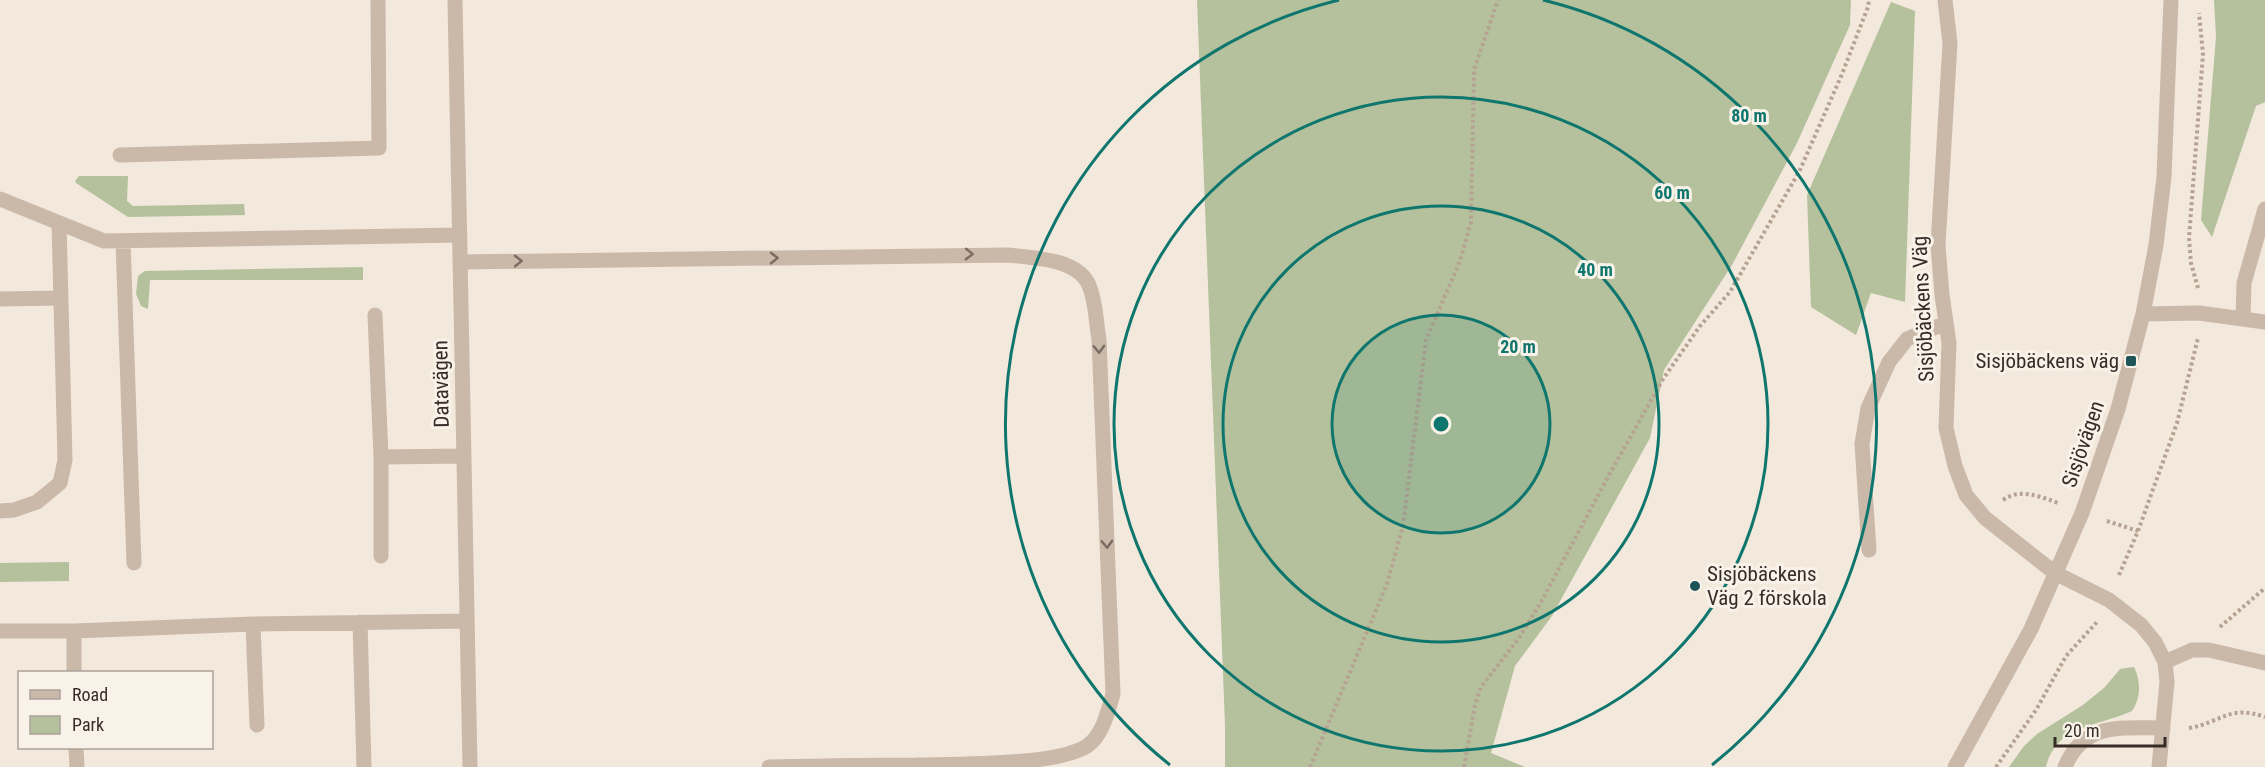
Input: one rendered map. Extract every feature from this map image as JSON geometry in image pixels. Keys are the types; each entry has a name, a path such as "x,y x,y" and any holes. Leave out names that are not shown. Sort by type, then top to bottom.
{"street":[{"path":"120,155 379,148 378,0"},
{"name":"Datavägen","path":"456,0 470,767"},
{"name":"Sisjöbäckens Väg","path":"1945,0 1950,43 1938,245 1949,343 1946,428 1955,466 1966,495 1985,518 2055,573 2109,600 2141,625 2155,642 2165,662"},
{"name":"Sisjövägen","path":"1954,767 2031,629 2082,513 2118,409 2144,314 2156,245 2164,177 2171,0"},
{"path":"0,199 104,241 459,236"},
{"path":"2243,318 2244,283 2265,209"},
{"path":"0,511 14,510 38,502 60,483 64,460 59,223"},
{"path":"123,241 134,562"},
{"path":"460,262 1008,255 1055,260 1076,270 1090,286 1099,339 1113,694 1101,729 1088,745 1063,756 967,764 769,767"},
{"path":"0,299 60,298"},
{"path":"2144,314 2199,313 2265,322"},
{"path":"375,315 381,457 381,556"},
{"path":"1869,550 1862,444 1868,408 1889,362 1907,339 1946,323"},
{"path":"381,457 464,456"},
{"path":"0,631 467,621"},
{"path":"360,622 364,767"},
{"path":"253,624 257,725"},
{"path":"74,631 74,671"},
{"path":"2159,767 2167,681 2165,662 2192,650 2209,650 2265,663"},
{"path":"2065,767 2079,743 2092,735 2124,728 2163,728"},
{"path":"76,749 76,767"}],"path":[{"path":"1310,767 1387,584 1403,526 1426,340 1461,261 1471,222 1474,70 1498,0"},
{"path":"1464,767 1475,705 1481,687 1519,638 1541,602 1663,379 1700,326 1730,292 1800,170 1842,74 1869,0"},
{"path":"2192,650 2265,588"},
{"path":"2163,728 2199,727 2227,714 2240,712 2265,717"}],"green space":[{"path":"1197,0 1851,0 1850,25 1797,143 1732,265 1664,370 1650,438 1552,616 1515,666 1491,753 1525,767 1225,767"},
{"path":"2214,0 2265,0 2265,102 2256,106 2212,237 2201,220 2216,37"},
{"path":"1891,2 1915,11 1905,302 1871,293 1856,335 1811,307 1807,195"},
{"path":"79,176 128,176 127,201 133,206 244,204 245,215 128,217 76,183"},
{"path":"363,267 363,280 150,280 148,309 141,306 136,294 138,276 145,271"},
{"path":"69,562 69,581 0,582 0,563"},
{"path":"2134,667 2139,689 2132,711 2069,735 2051,753 2046,767 2009,767 2024,746 2037,734 2083,705 2105,687 2120,669"}],"place":[{"name":"Sisjöbäckens väg","path":"2131,361"},
{"name":"Sisjöbäckens Väg 2 förskola","path":"1695,586"}]}
